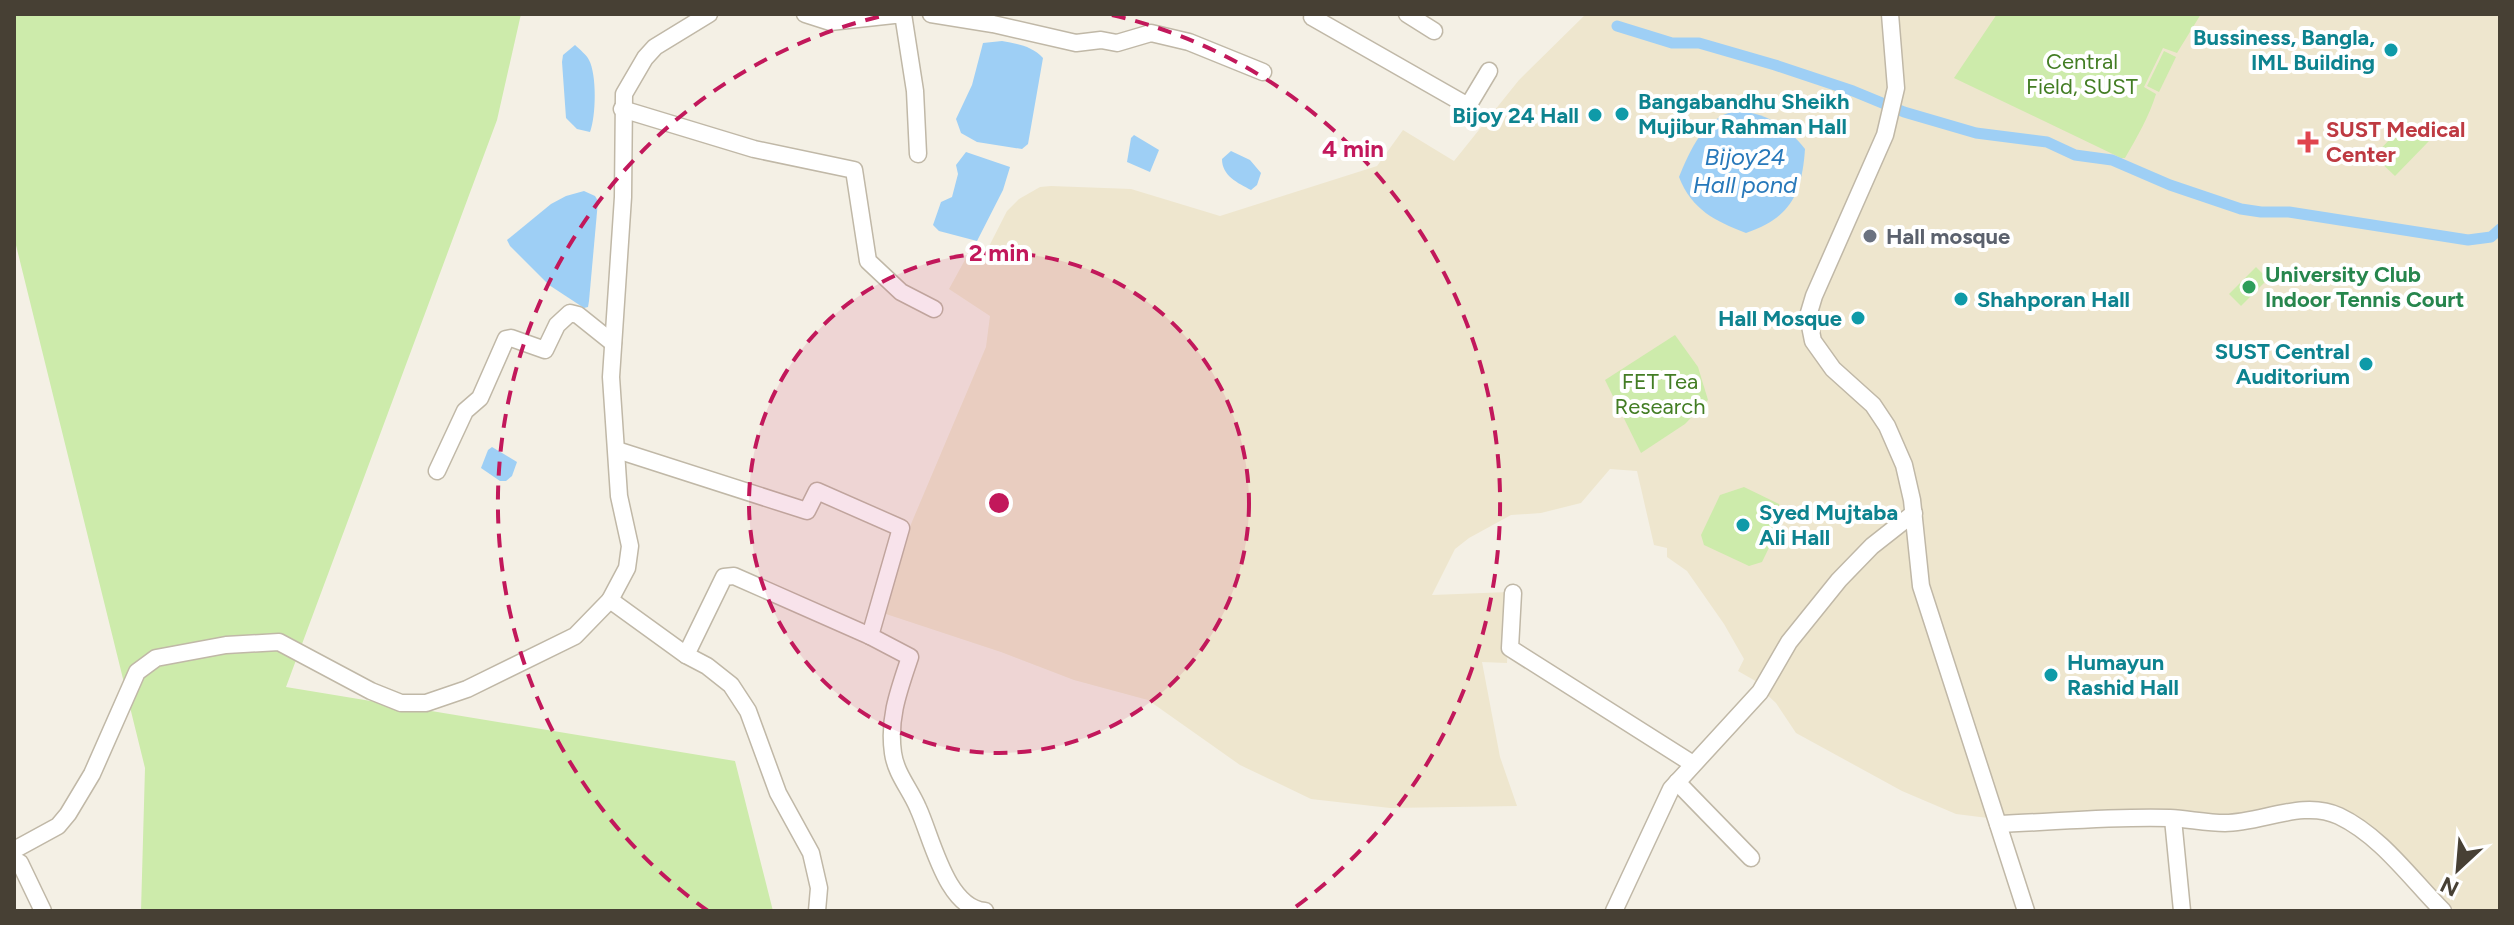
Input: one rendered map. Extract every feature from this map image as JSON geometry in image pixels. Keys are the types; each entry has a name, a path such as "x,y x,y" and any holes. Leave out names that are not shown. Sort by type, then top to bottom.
{"street":[{"path":"14,850 58,826 68,814 92,774 137,672 156,658 226,645 279,642 371,691 401,703 426,703 467,689 575,636 610,600 627,568 630,546 619,496 611,377 623,197 624,94 655,47 709,14"},
{"path":"805,14 830,22 857,16 916,14"},
{"path":"903,14 915,91 918,154"},
{"path":"931,14 1076,43 1101,40 1117,43 1151,33 1189,42 1263,72"},
{"path":"1314,14 1312,17 1468,106 1489,71"},
{"path":"1407,14 1434,31"},
{"path":"1890,14 1896,88 1885,135 1814,296 1809,324 1813,341 1824,359 1873,405 1887,426 1904,465 1914,513 1921,586 2026,911"},
{"path":"622,109 754,149 854,170 868,261 901,292 934,309"},
{"path":"437,471 465,411 480,398 506,339 545,350 557,325 570,313 578,315 613,343"},
{"path":"617,450 807,511 817,491 901,528 870,636"},
{"path":"1614,911 1671,789 1760,692 1789,642 1839,580 1872,546 1914,513"},
{"path":"686,655 724,577 734,576 910,657 891,713 893,754 901,780 918,808 927,836 952,887 974,910 985,911"},
{"path":"1513,593 1510,648 1693,764"},
{"path":"610,600 731,685 748,711 778,793 811,853 819,888 817,911"},
{"path":"1677,782 1751,858"},
{"path":"1998,824 2173,819 2227,824 2296,811 2337,815 2361,830 2392,857 2443,911"},
{"path":"2173,819 2182,911"},
{"path":"14,860 20,863 43,911"}],"shaded area":[{"path":"1586,14 2500,14 2500,911 2452,911 2409,865 2353,817 1988,818 1956,814 1902,791 1796,733 1776,703 1764,692 1766,687 1738,671 1744,659 1724,624 1687,571 1667,557 1667,548 1654,545 1637,471 1610,469 1581,503 1541,513 1511,515 1469,538 1455,549 1432,595 1509,592 1507,663 1482,662 1500,757 1517,806 1390,808 1311,799 1240,765 1148,700 1074,680 883,613 906,536 986,347 990,316 949,289 966,258 980,264 1007,211 1019,199 1040,187 1051,186 1131,189 1220,216 1377,166 1403,130 1454,161 1519,80"}],"green space":[{"path":"14,14 521,14 497,120 286,687 735,761 773,911 141,911 145,768 14,237"},
{"name":"Central Field, SUST","path":"1997,14 2201,14 2177,53 2163,48 2144,87 2156,94 2153,102 2125,158 2121,158 1954,78"},
{"path":"2164,51 2176,57 2159,92 2147,86"},
{"path":"2407,121 2429,141 2395,176 2374,156"},
{"name":"University Club Indoor Tennis Court","path":"2256,267 2268,279 2241,306 2229,294"},
{"name":"FET Tea Research","path":"1675,335 1698,367 1708,400 1685,424 1641,453 1605,380"},
{"path":"1744,487 1779,504 1784,517 1762,562 1749,566 1704,545 1701,535 1720,495"}],"water":[{"path":"1002,41 1029,48 1043,58 1028,144 1022,149 977,142 961,133 956,119 972,85 983,43"},
{"path":"575,45 592,67 594,107 590,132 577,129 566,118 562,62 563,55"},
{"name":"Bijoy24 Hall pond","path":"1736,111 1757,114 1775,122 1791,133 1805,149 1801,179 1791,202 1773,220 1746,233 1706,213 1691,198 1679,177 1707,127 1725,114"},
{"path":"1134,135 1159,150 1150,172 1127,162"},
{"path":"1231,151 1250,160 1261,173 1257,185 1251,190 1225,170 1222,159"},
{"path":"966,152 1010,167 1003,190 977,241 939,231 933,225 941,202 952,197 958,174 956,165"},
{"path":"584,191 598,201 589,301 588,307 584,308 549,285 507,240 551,204"},
{"path":"492,447 517,462 512,476 506,481 500,481 481,468"}],"waterway":[{"path":"1617,26 1672,43 1699,43 1775,65 1904,112 1976,133 2047,142 2075,155 2112,160 2170,185 2241,209 2289,212 2468,240 2491,237 2500,229"}],"place":[{"name":"Bussiness, Bangla, IML Building","path":"2391,50"},
{"name":"Bangabandhu Sheikh Mujibur Rahman Hall","path":"1622,114"},
{"name":"Bijoy 24 Hall","path":"1595,115"},
{"name":"SUST Medical Center","path":"2308,142"},
{"name":"Hall mosque","path":"1870,236"},
{"name":"University Club Indoor Tennis Court","path":"2249,287"},
{"name":"Shahporan Hall","path":"1961,299"},
{"name":"Hall Mosque","path":"1858,318"},
{"name":"SUST Central Auditorium","path":"2366,364"},
{"name":"Syed Mujtaba Ali Hall","path":"1743,525"},
{"name":"Humayun Rashid Hall","path":"2051,675"}]}
